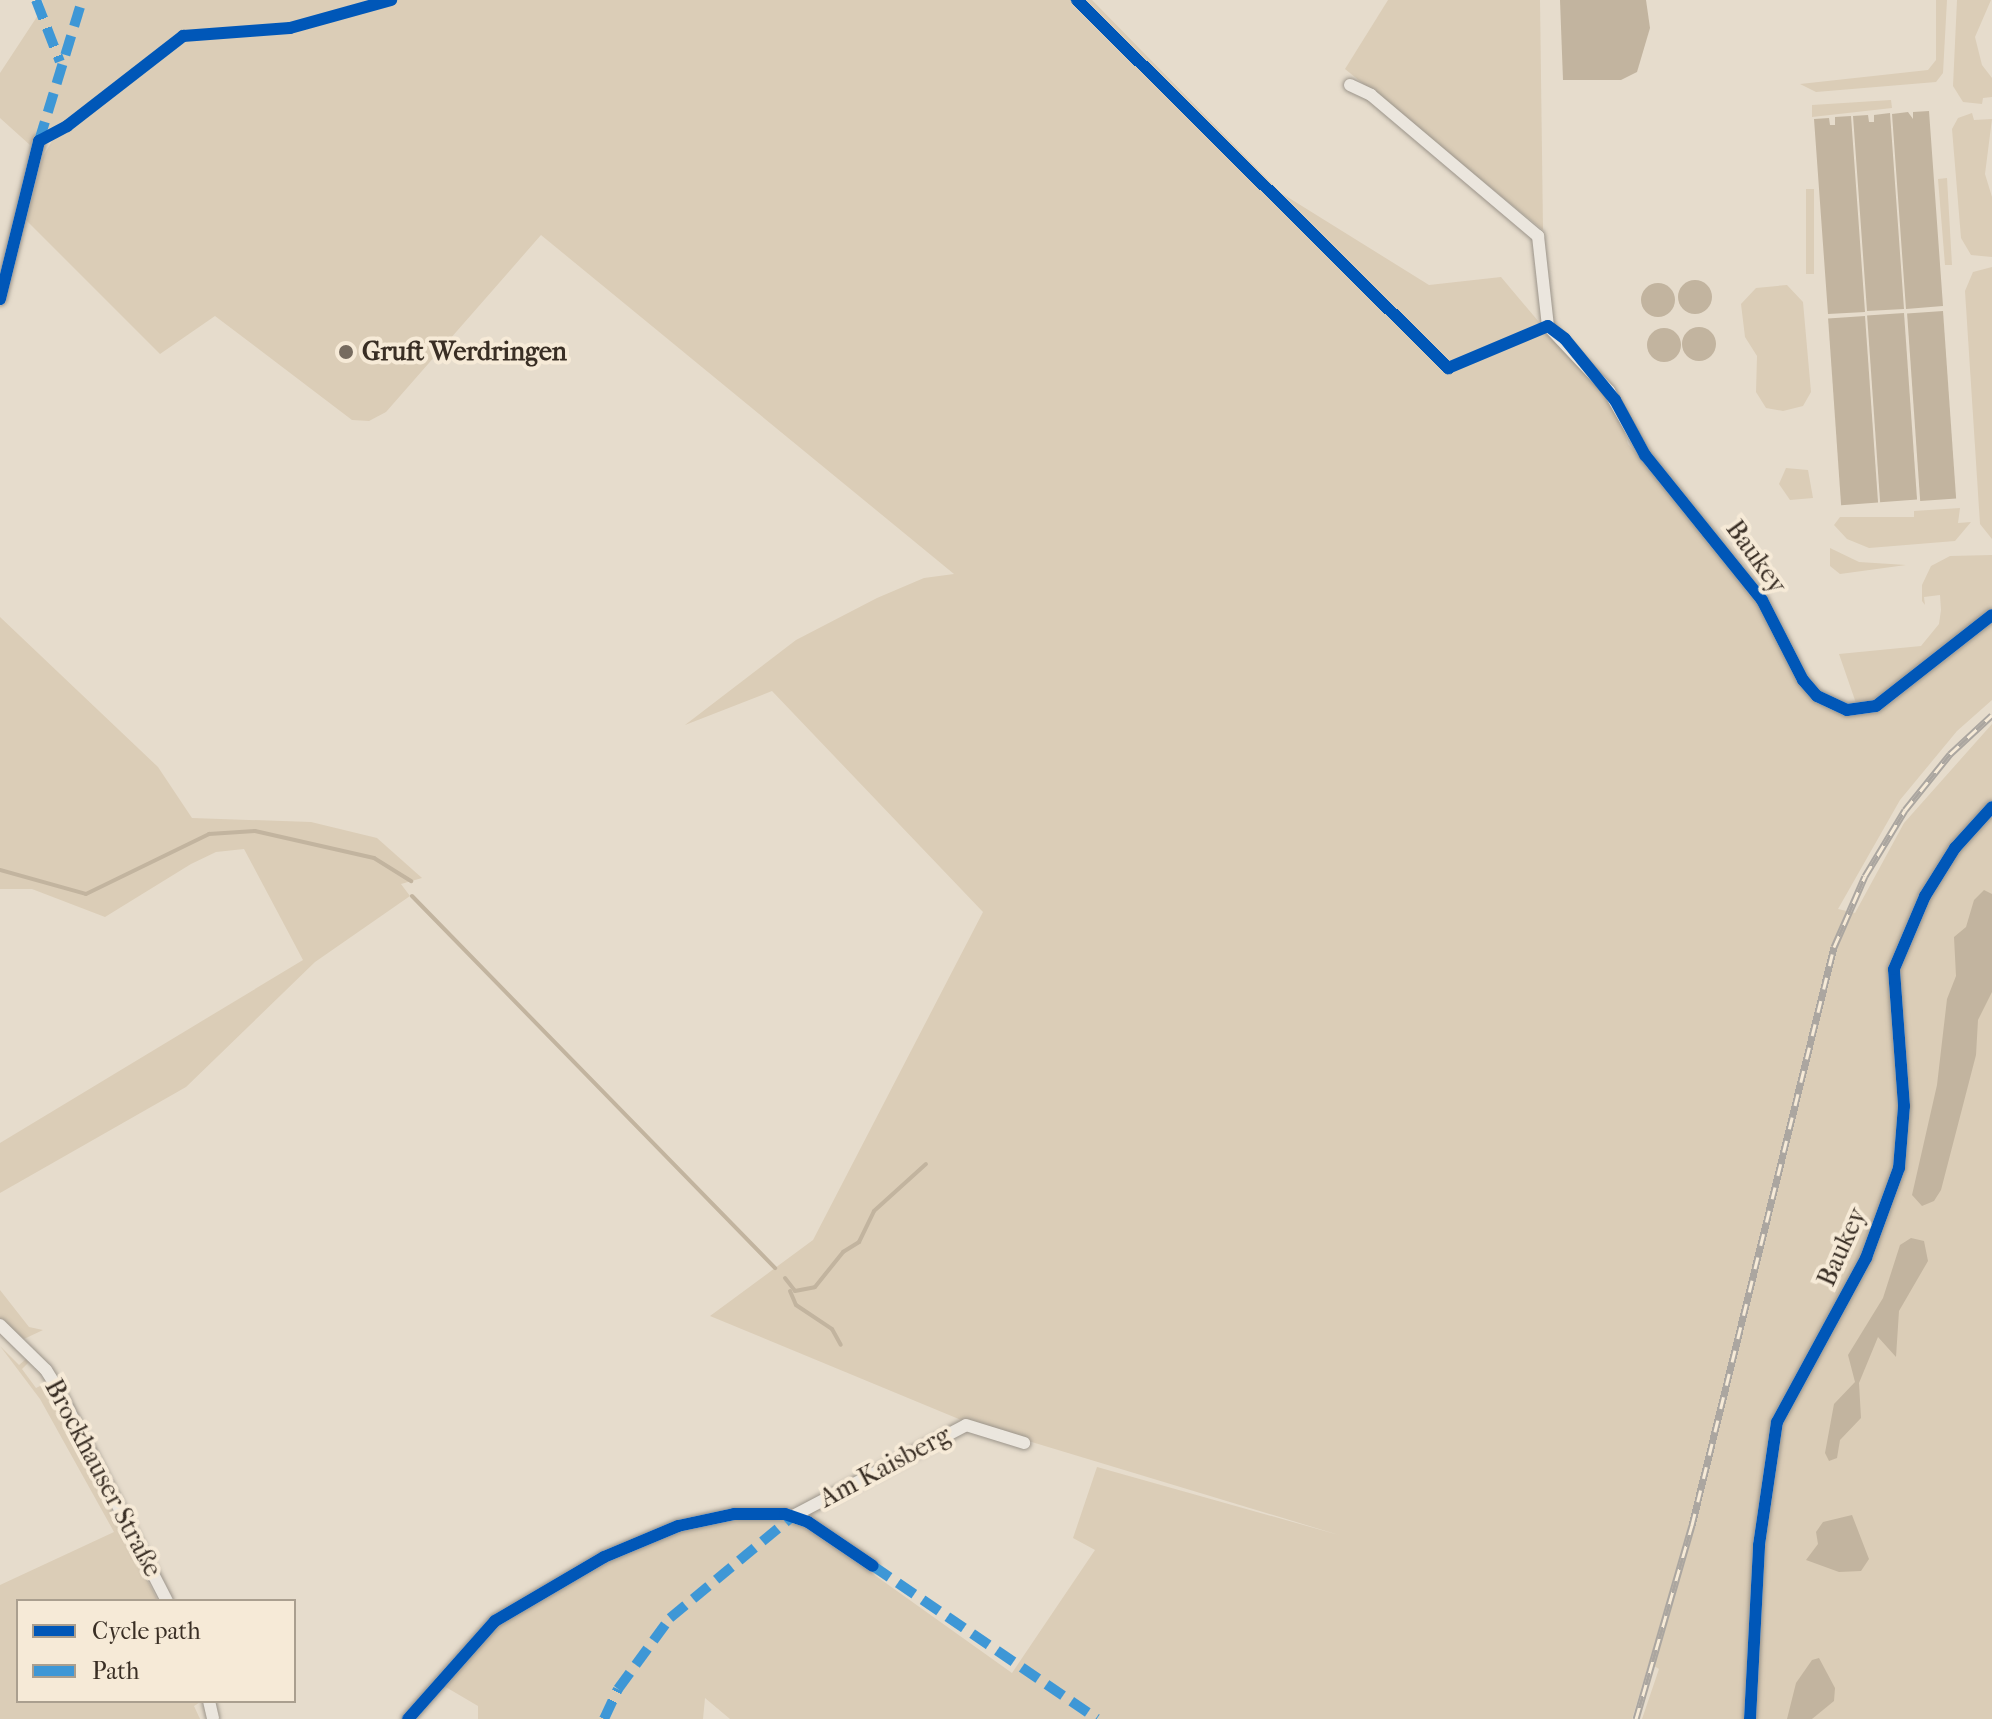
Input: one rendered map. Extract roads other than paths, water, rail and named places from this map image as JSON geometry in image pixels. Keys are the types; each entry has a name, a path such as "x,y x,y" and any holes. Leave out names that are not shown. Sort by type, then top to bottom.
{"street":[{"name":"Baukey","path":"1350,85 1371,95 1538,236 1548,326 1609,391 1645,455 1762,600 1803,680 1817,696 1847,710 1876,706 1992,615"},
{"path":"0,299 39,141"},
{"name":"Baukey","path":"1750,1719 1761,1531 1777,1422 1866,1258 1899,1168 1904,1106 1894,969 1925,896 1955,848 1992,807"},
{"name":"Brockhauser Straße","path":"0,1325 46,1370 58,1389 166,1599"},
{"name":"Am Kaisberg","path":"793,1516 966,1425 1024,1443"},
{"path":"408,1719 495,1621 604,1557 707,1518 793,1516 873,1566"}],"waterway":[{"path":"0,870 86,894 209,834 255,831 374,858 411,881"},
{"path":"412,896 775,1268"},
{"path":"785,1278 795,1291 815,1287 843,1252 859,1242 874,1211 926,1164"},
{"path":"790,1291 796,1305 832,1329 841,1345"}],"railway":[{"path":"1636,1719 1692,1525 1834,947 1865,876 1905,810 1950,754 1992,715"}],"place":[{"name":"Gruft Werdringen","path":"346,352"}]}
